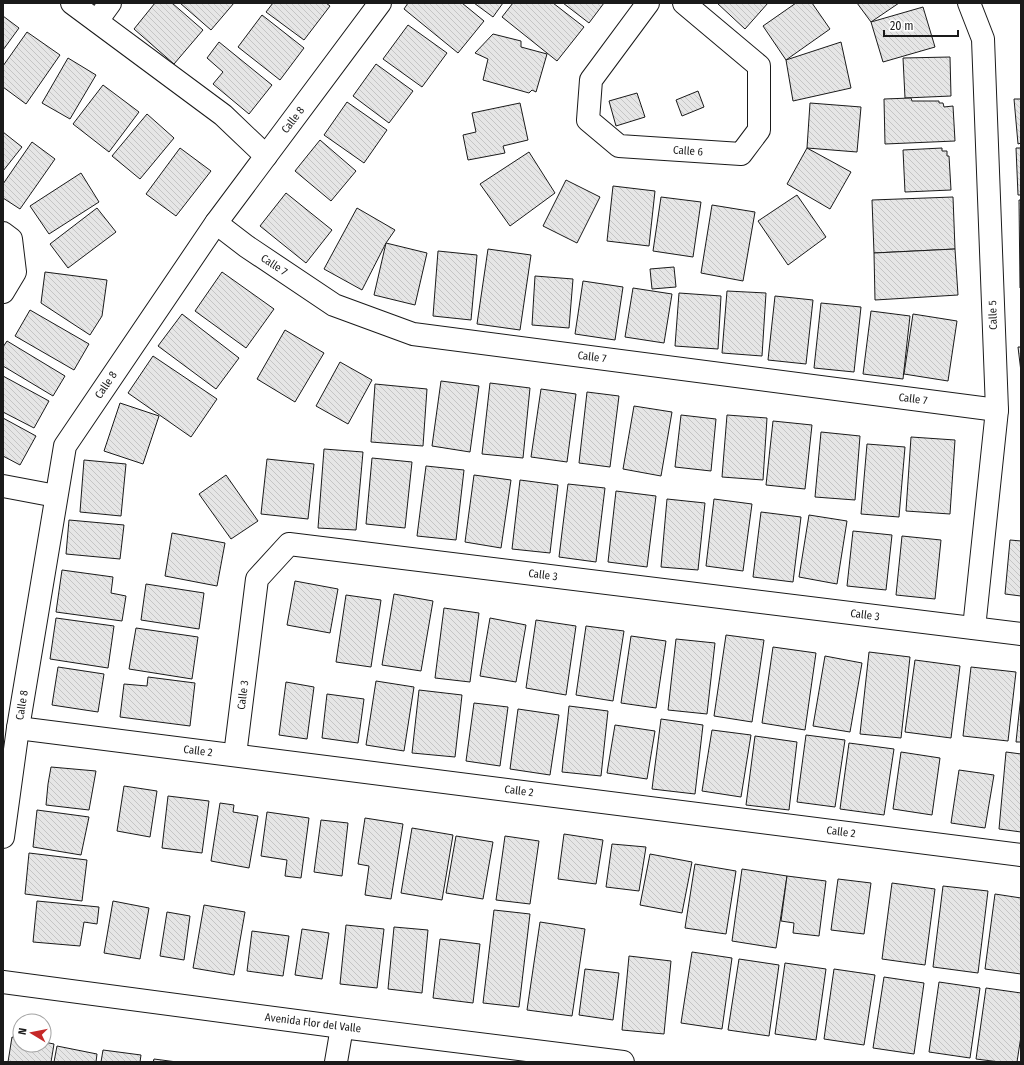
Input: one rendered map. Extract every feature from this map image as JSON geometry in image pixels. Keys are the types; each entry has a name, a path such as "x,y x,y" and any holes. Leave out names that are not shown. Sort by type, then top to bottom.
{"street":[{"path":"72,3 223,115 266,156"},
{"path":"97,21 110,3"},
{"name":"Calle 8","path":"3,837 18,728 65,446 216,223 380,3"},
{"name":"Calle 6","path":"648,3 591,80 588,120 619,146 741,154 759,130 759,66 684,3"},
{"name":"Calle 5","path":"969,3 983,39 997,410 974,628"},
{"name":"Calle 7","path":"216,223 246,246 334,305 413,334 997,410"},
{"path":"3,232 11,238 15,272 3,292"},
{"path":"3,486 56,496"},
{"name":"Calle 3","path":"235,755 257,579 289,544 1021,634"},
{"name":"Calle 2","path":"18,728 1021,855"},
{"name":"Avenida Flor del Valle","path":"3,982 342,1027 623,1062"},
{"path":"336,1062 342,1027"}],"building":[{"path":"155,3 172,3 203,30 174,64 134,29"},
{"path":"180,3 234,3 211,30"},
{"path":"273,3 326,3 330,6 304,40 266,12"},
{"path":"408,3 462,3 484,21 458,53 404,9"},
{"path":"474,3 503,3 493,17"},
{"path":"513,3 553,3 584,27 557,61 502,17"},
{"path":"563,3 604,3 589,23"},
{"path":"717,3 768,3 745,29"},
{"path":"796,3 812,3 830,29 786,60 763,26"},
{"path":"857,3 899,3 871,22"},
{"path":"923,7 935,47 883,62 871,22"},
{"path":"262,15 304,48 280,80 238,47"},
{"path":"3,16 19,28 3,50"},
{"path":"408,25 447,53 422,87 383,59"},
{"path":"27,32 60,55 26,104 3,87 3,66"},
{"path":"493,34 521,41 521,47 547,54 536,92 532,90 529,93 483,80 488,59 475,53"},
{"path":"219,42 272,85 249,114 213,84 223,72 207,58"},
{"path":"841,42 851,88 793,101 786,60"},
{"path":"950,57 951,96 905,98 903,58"},
{"path":"68,58 96,75 70,119 42,103"},
{"path":"376,64 413,91 389,123 353,96"},
{"path":"103,85 139,112 109,152 73,124"},
{"path":"698,91 704,107 682,116 676,100"},
{"path":"637,93 645,117 616,126 609,101"},
{"path":"911,98 912,101 939,101 939,103 943,103 944,107 953,106 955,141 885,144 884,99"},
{"path":"1014,99 1021,99 1021,143 1018,144"},
{"path":"347,102 387,130 364,163 324,135"},
{"path":"520,103 528,140 503,146 505,153 468,160 463,135 476,132 472,113"},
{"path":"810,103 861,107 857,152 807,148"},
{"path":"147,114 174,138 140,179 112,156"},
{"path":"3,132 22,147 3,171"},
{"path":"320,140 356,171 331,201 295,171"},
{"path":"32,142 55,159 20,209 3,198 3,184"},
{"path":"180,148 211,171 176,216 146,194"},
{"path":"807,148 851,172 830,209 787,184"},
{"path":"942,148 942,151 947,151 947,156 949,156 951,190 905,192 903,150"},
{"path":"1016,148 1021,148 1021,195 1018,195"},
{"path":"529,152 555,193 510,226 480,184"},
{"path":"81,173 99,202 49,234 30,206"},
{"path":"566,180 600,197 577,243 543,226"},
{"path":"613,186 655,191 649,246 607,241"},
{"path":"286,193 332,230 306,263 260,226"},
{"path":"797,195 826,237 788,265 758,221"},
{"path":"661,197 701,202 693,257 653,251"},
{"path":"953,197 955,249 874,253 872,200"},
{"path":"1019,200 1021,200 1021,288 1020,288"},
{"path":"712,205 755,212 743,281 701,273"},
{"path":"97,208 116,232 68,268 50,244"},
{"path":"357,208 395,230 386,243 362,290 324,269"},
{"path":"386,243 427,253 415,305 374,295"},
{"path":"488,249 531,255 520,330 477,324"},
{"path":"955,249 958,295 875,300 874,253"},
{"path":"438,251 477,255 471,320 433,316"},
{"path":"674,267 676,287 652,289 650,269"},
{"path":"45,272 107,280 102,316 90,335 41,303"},
{"path":"222,272 274,309 246,348 195,311"},
{"path":"535,276 573,279 569,328 532,325"},
{"path":"583,281 623,287 615,340 575,334"},
{"path":"633,288 672,294 664,343 625,337"},
{"path":"727,291 766,293 762,356 722,353"},
{"path":"679,293 721,296 718,349 675,346"},
{"path":"775,296 813,300 806,364 768,360"},
{"path":"821,303 861,307 854,372 814,368"},
{"path":"30,310 89,344 74,370 15,336"},
{"path":"871,311 910,316 903,379 863,374"},
{"path":"182,314 239,358 216,389 158,346"},
{"path":"913,314 957,321 948,381 904,374"},
{"path":"285,330 324,353 295,402 257,379"},
{"path":"7,341 65,376 53,396 3,366 3,347"},
{"path":"1018,347 1021,347 1021,372"},
{"path":"153,356 217,399 191,437 128,393"},
{"path":"340,362 372,380 348,424 316,406"},
{"path":"3,376 49,401 34,428 3,412"},
{"path":"441,381 479,386 470,452 432,446"},
{"path":"490,383 530,388 523,458 482,454"},
{"path":"375,384 427,389 423,446 371,442"},
{"path":"541,389 576,394 567,462 531,457"},
{"path":"587,392 619,396 610,467 579,463"},
{"path":"120,403 159,416 143,464 104,451"},
{"path":"634,406 672,412 661,476 623,469"},
{"path":"681,415 716,419 711,471 675,467"},
{"path":"727,415 767,418 763,480 722,477"},
{"path":"3,418 36,436 20,465 3,456"},
{"path":"773,421 812,425 805,489 766,485"},
{"path":"821,432 860,436 855,500 815,497"},
{"path":"911,437 955,440 950,514 906,511"},
{"path":"867,444 905,447 899,517 861,514"},
{"path":"324,449 363,452 356,530 318,528"},
{"path":"372,458 412,462 405,528 366,524"},
{"path":"267,459 314,464 308,519 261,514"},
{"path":"84,460 126,464 121,516 80,512"},
{"path":"426,466 464,470 456,540 417,536"},
{"path":"226,475 258,521 231,539 199,494"},
{"path":"474,475 511,480 501,548 465,542"},
{"path":"520,480 558,485 550,553 512,549"},
{"path":"568,484 605,488 596,562 559,557"},
{"path":"616,491 656,496 647,567 608,562"},
{"path":"667,499 705,503 698,570 661,567"},
{"path":"714,499 752,504 743,571 706,566"},
{"path":"761,512 801,517 793,582 753,577"},
{"path":"809,515 847,521 837,584 799,577"},
{"path":"69,520 124,525 120,559 66,554"},
{"path":"853,531 892,535 886,590 847,586"},
{"path":"172,533 225,543 217,586 165,576"},
{"path":"902,536 941,540 935,599 896,595"},
{"path":"1010,540 1021,541 1021,596 1005,594"},
{"path":"62,570 113,577 111,593 126,596 122,621 56,612"},
{"path":"295,581 338,589 330,633 287,625"},
{"path":"146,584 204,593 199,629 141,620"},
{"path":"394,594 433,601 421,671 382,665"},
{"path":"346,595 381,600 371,667 336,662"},
{"path":"444,608 479,613 470,682 435,678"},
{"path":"56,618 114,626 108,668 50,659"},
{"path":"490,618 526,625 516,682 480,676"},
{"path":"536,620 576,626 566,695 526,688"},
{"path":"586,626 624,631 613,701 576,695"},
{"path":"136,628 198,637 192,679 129,669"},
{"path":"726,635 764,640 752,722 714,716"},
{"path":"631,636 666,641 656,708 621,703"},
{"path":"676,639 715,643 707,714 668,710"},
{"path":"773,647 816,653 805,730 762,723"},
{"path":"869,652 910,657 901,738 860,734"},
{"path":"825,656 862,663 850,732 813,726"},
{"path":"915,660 960,666 951,738 905,732"},
{"path":"58,667 104,674 98,712 52,705"},
{"path":"971,667 1016,672 1008,741 963,736"},
{"path":"148,677 195,683 190,726 120,717 124,684 147,686"},
{"path":"376,681 414,687 404,751 366,745"},
{"path":"286,682 314,687 307,739 279,735"},
{"path":"419,690 462,695 455,757 412,753"},
{"path":"327,694 364,699 358,743 322,738"},
{"path":"1021,695 1021,742 1016,742"},
{"path":"474,703 508,707 500,766 466,761"},
{"path":"569,706 608,711 601,776 562,772"},
{"path":"518,709 559,715 550,775 510,769"},
{"path":"661,719 703,725 695,794 652,789"},
{"path":"615,725 655,731 647,779 607,773"},
{"path":"712,730 751,735 741,797 702,791"},
{"path":"806,735 845,740 835,807 797,802"},
{"path":"755,736 797,742 789,810 746,805"},
{"path":"849,743 894,749 884,815 840,809"},
{"path":"901,752 940,758 932,815 893,809"},
{"path":"1006,752 1021,754 1021,832 999,829"},
{"path":"51,767 96,771 89,810 46,805"},
{"path":"959,770 994,775 985,828 951,823"},
{"path":"124,786 157,791 150,837 117,831"},
{"path":"168,796 209,801 202,853 162,848"},
{"path":"220,803 234,805 233,812 258,816 249,868 211,861"},
{"path":"37,810 89,817 81,855 33,847"},
{"path":"267,812 309,818 301,878 285,876 287,860 261,856"},
{"path":"365,818 403,824 391,899 365,895 369,866 358,864"},
{"path":"321,820 348,823 342,876 314,872"},
{"path":"412,828 453,835 442,900 401,893"},
{"path":"564,834 603,840 596,884 558,879"},
{"path":"456,836 493,842 483,899 446,893"},
{"path":"505,836 539,841 530,904 496,900"},
{"path":"612,844 646,847 639,891 606,887"},
{"path":"29,853 87,860 82,901 25,894"},
{"path":"650,854 692,862 682,913 640,905"},
{"path":"695,864 736,871 726,934 685,928"},
{"path":"742,869 787,876 776,948 732,941"},
{"path":"787,876 826,881 819,936 793,933 794,923 781,921"},
{"path":"838,879 871,883 864,934 831,930"},
{"path":"892,883 935,889 925,965 882,959"},
{"path":"943,886 988,891 978,973 933,967"},
{"path":"995,894 1021,898 1021,974 985,969"},
{"path":"37,901 99,907 97,924 84,922 80,946 33,942"},
{"path":"113,901 149,908 140,959 104,953"},
{"path":"204,905 245,912 234,975 193,968"},
{"path":"494,910 530,914 519,1007 483,1003"},
{"path":"167,912 190,916 184,960 160,956"},
{"path":"540,922 585,929 572,1016 527,1010"},
{"path":"346,925 384,929 377,988 340,984"},
{"path":"394,927 428,930 422,993 388,989"},
{"path":"302,929 329,933 322,979 295,975"},
{"path":"252,931 289,936 283,976 247,971"},
{"path":"440,939 480,944 473,1003 433,998"},
{"path":"692,952 732,958 722,1029 681,1023"},
{"path":"629,956 671,961 664,1034 622,1030"},
{"path":"739,959 779,965 769,1036 728,1030"},
{"path":"785,963 826,969 816,1040 775,1034"},
{"path":"585,969 619,973 613,1020 579,1015"},
{"path":"834,969 875,975 864,1045 824,1039"},
{"path":"884,977 924,983 914,1054 873,1048"},
{"path":"939,982 980,988 970,1058 929,1052"},
{"path":"986,988 1021,993 1021,1036 1017,1062 1000,1062 976,1059"},
{"path":"12,1037 12,1053 52,1053 52,1044 54,1044 51,1062 8,1062"},
{"path":"57,1046 97,1054 96,1062 54,1062"},
{"path":"103,1050 141,1055 140,1062 101,1062"},
{"path":"154,1059 177,1062 153,1062"}]}
